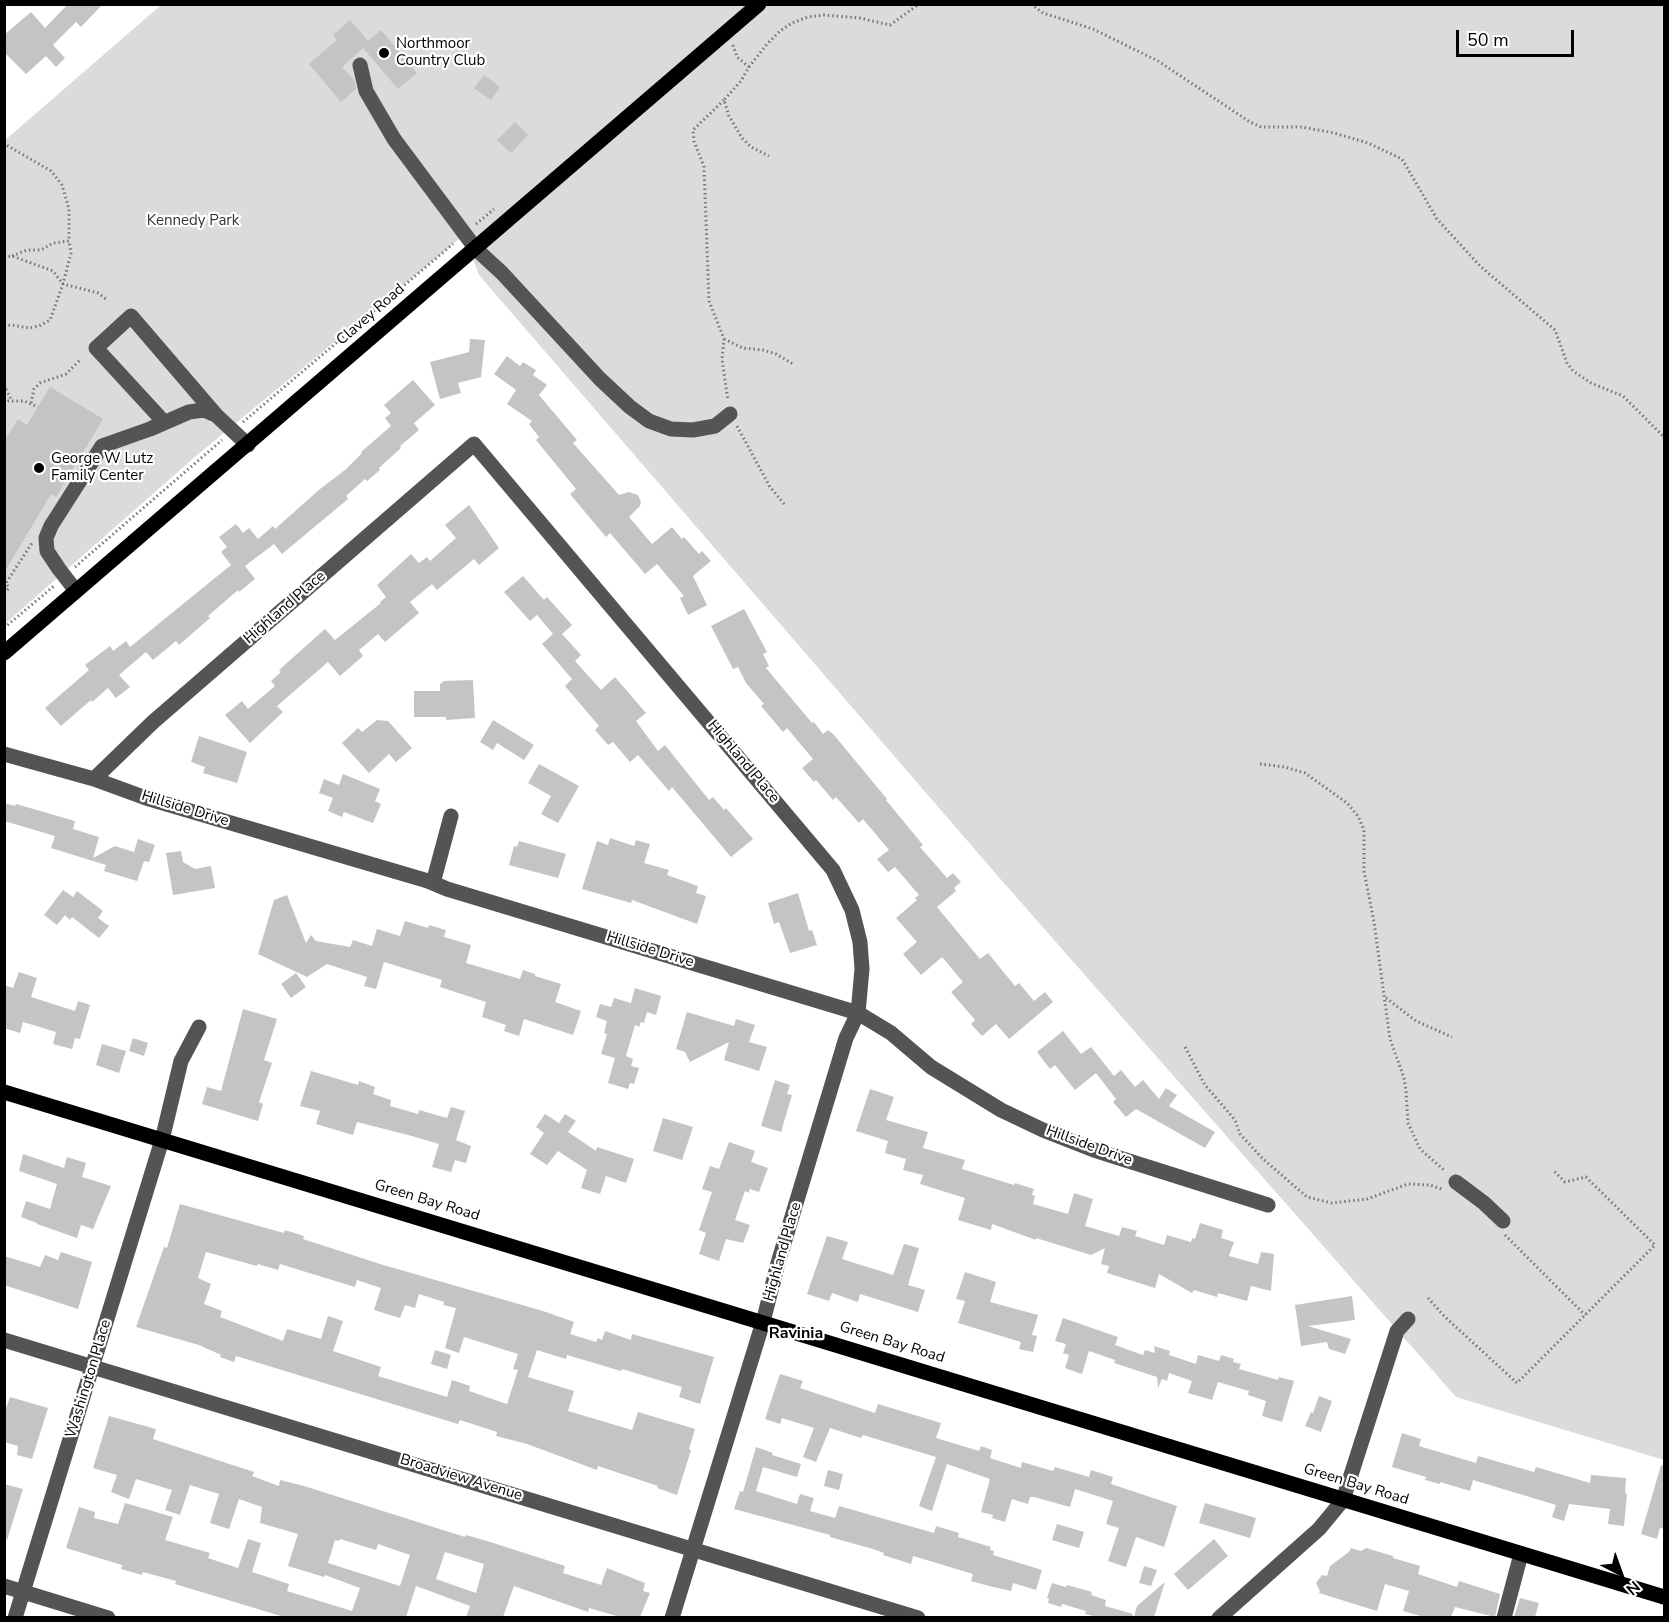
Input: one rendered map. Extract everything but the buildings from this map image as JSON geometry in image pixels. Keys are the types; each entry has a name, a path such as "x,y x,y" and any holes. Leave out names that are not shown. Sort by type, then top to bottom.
{"main road":[{"name":"Clavey Road","path":"4,653 759,4"},
{"name":"Green Bay Road","path":"4,1092 1665,1597"}],"street":[{"path":"360,65 366,91 394,139 464,235 600,379 649,421 671,429 693,430 715,426 730,414"},
{"path":"164,422 96,348 131,316 216,415 248,445"},
{"path":"76,591 47,551 46,538 51,526 102,446 189,412 204,410 216,415"},
{"name":"Highland Place","path":"94,779 161,714 474,444 833,870 852,910 860,942 862,969 858,1013 843,1050 778,1263 763,1322 672,1617"},
{"name":"Hillside Drive","path":"4,754 94,779 146,798 858,1013 891,1033 931,1066 1001,1110 1043,1130 1094,1150 1268,1205"},
{"path":"433,883 451,816"},
{"name":"Washington Place","path":"15,1617 162,1140 181,1061 199,1027"},
{"path":"1456,1182 1484,1203 1503,1227"},
{"path":"1219,1617 1319,1529 1343,1500 1397,1331 1408,1319"},
{"name":"Broadview Avenue","path":"4,1340 918,1617"},
{"path":"1504,1617 1521,1554"},
{"path":"4,1586 108,1617"}],"path":[{"path":"785,505 770,487 730,414 722,359 724,339 709,301 704,167 694,141 693,130 741,81 767,44 792,22 808,16 824,15 851,17 890,25 919,4"},
{"path":"1030,4 1043,13 1093,29 1158,60 1260,127 1302,127 1334,133 1368,142 1402,159 1444,227 1480,266 1551,325 1567,363 1573,371 1591,383 1623,396 1665,437"},
{"path":"740,38 733,44 737,57 749,67"},
{"path":"724,100 729,116 742,138 751,147 769,156"},
{"path":"4,142 51,171 62,186 69,208 71,253 50,320 29,328 4,326"},
{"path":"242,424 464,235"},
{"path":"4,257 27,250 41,250 53,243 69,241"},
{"path":"12,256 53,271 63,284 98,292 106,299"},
{"path":"724,339 743,348 776,354 792,364"},
{"path":"31,403 34,389 40,383 66,374 81,359"},
{"path":"4,385 12,401"},
{"path":"4,404 24,401 38,407"},
{"path":"76,567 222,441"},
{"path":"4,593 9,588 5,582 32,542"},
{"path":"4,628 55,585"},
{"path":"1185,1047 1204,1085 1234,1120 1240,1134 1307,1197 1332,1203 1367,1199 1408,1184 1430,1185 1448,1191 1456,1182 1425,1154 1412,1136 1408,1123 1404,1078 1390,1039 1386,998 1364,872 1364,830 1358,816 1347,803 1305,773 1286,767 1260,764"},
{"path":"1386,998 1416,1021 1452,1037"},
{"path":"1428,1298 1444,1316 1517,1383 1654,1245 1586,1177 1564,1182 1553,1170"},
{"path":"1503,1227 1585,1315"}],"green space":[{"name":"Northmoor Country Club","path":"161,5 1664,5 1664,1460 1456,1397 996,874 479,275 464,235 196,456 5,624 4,141"}],"place":[{"name":"Northmoor Country Club","path":"384,53"},
{"name":"George W Lutz Family Center","path":"39,468"}],"district":[{"name":"Ravinia","path":"796,1334"}],"park label":[{"name":"Kennedy Park","path":"193,221"}]}
